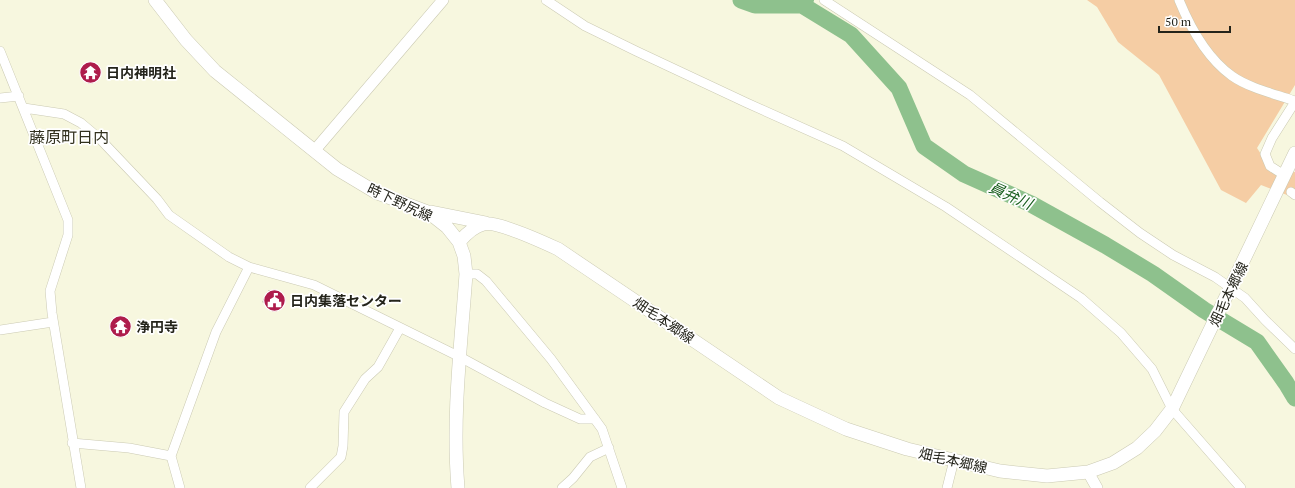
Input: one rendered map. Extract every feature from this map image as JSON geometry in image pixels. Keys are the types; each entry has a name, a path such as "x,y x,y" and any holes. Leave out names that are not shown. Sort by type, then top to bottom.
{"main road":[{"name":"時下野尻線","path":"155,0 186,40 215,71 337,169 377,193 428,212 447,226 459,242 464,256 466,274 456,407 455,459 458,488"},
{"name":"畑毛本郷線","path":"428,212 486,223 524,234 558,249 779,398 846,429 907,449 1000,471 1047,476 1088,472 1113,462 1137,448 1155,431 1175,404 1229,294 1295,153"},
{"path":"459,242 472,229 486,223"}],"street":[{"path":"315,150 443,0"},
{"path":"546,0 585,26 747,103 843,146 946,207 1081,298 1121,333 1152,369 1175,404 1241,488"},
{"path":"824,0 970,95 1100,202 1140,232 1229,294 1245,298 1295,349"},
{"path":"1178,0 1198,39 1231,75 1245,83 1295,102 1272,138 1265,154 1270,166 1284,175"},
{"path":"0,51 68,220 68,235 50,291 53,322 63,374 72,443 80,488"},
{"path":"0,98 19,96"},
{"path":"24,108 64,114 81,123 106,145 157,199 169,215 229,257 249,267 314,286 460,357 545,403 580,419 595,419"},
{"path":"180,488 171,456 208,350 249,267"},
{"path":"466,274 477,274 486,281 551,359 602,428 610,448 622,488"},
{"path":"0,330 53,322"},
{"path":"310,488 341,457 343,446 344,412 365,379 378,367 400,328"},
{"path":"72,443 129,448 171,456"},
{"path":"562,488 573,478 590,457 610,448"},
{"path":"947,488 954,460"},
{"path":"1088,472 1097,488"}],"shaded area":[{"path":"1087,0 1295,0 1295,85 1257,148 1274,174 1295,172 1295,198 1261,185 1246,203 1221,190 1159,75 1118,42 1097,7"}],"building":[{"name":"日内集落センター","path":"269,290 285,300 279,310 263,300"}],"waterway":[{"name":"員弁川","path":"741,0 755,5 802,5 851,35 899,88 924,146 964,174 1031,204 1105,245 1153,274 1204,310 1257,342 1295,398"},
{"name":"員弁川","path":"802,5 809,0"}],"place":[{"name":"日内神明社","path":"90,72"},
{"name":"日内集落センター","path":"274,300"},
{"name":"浄円寺","path":"121,326"}],"district":[{"name":"藤原町日内","path":"69,137"}]}
